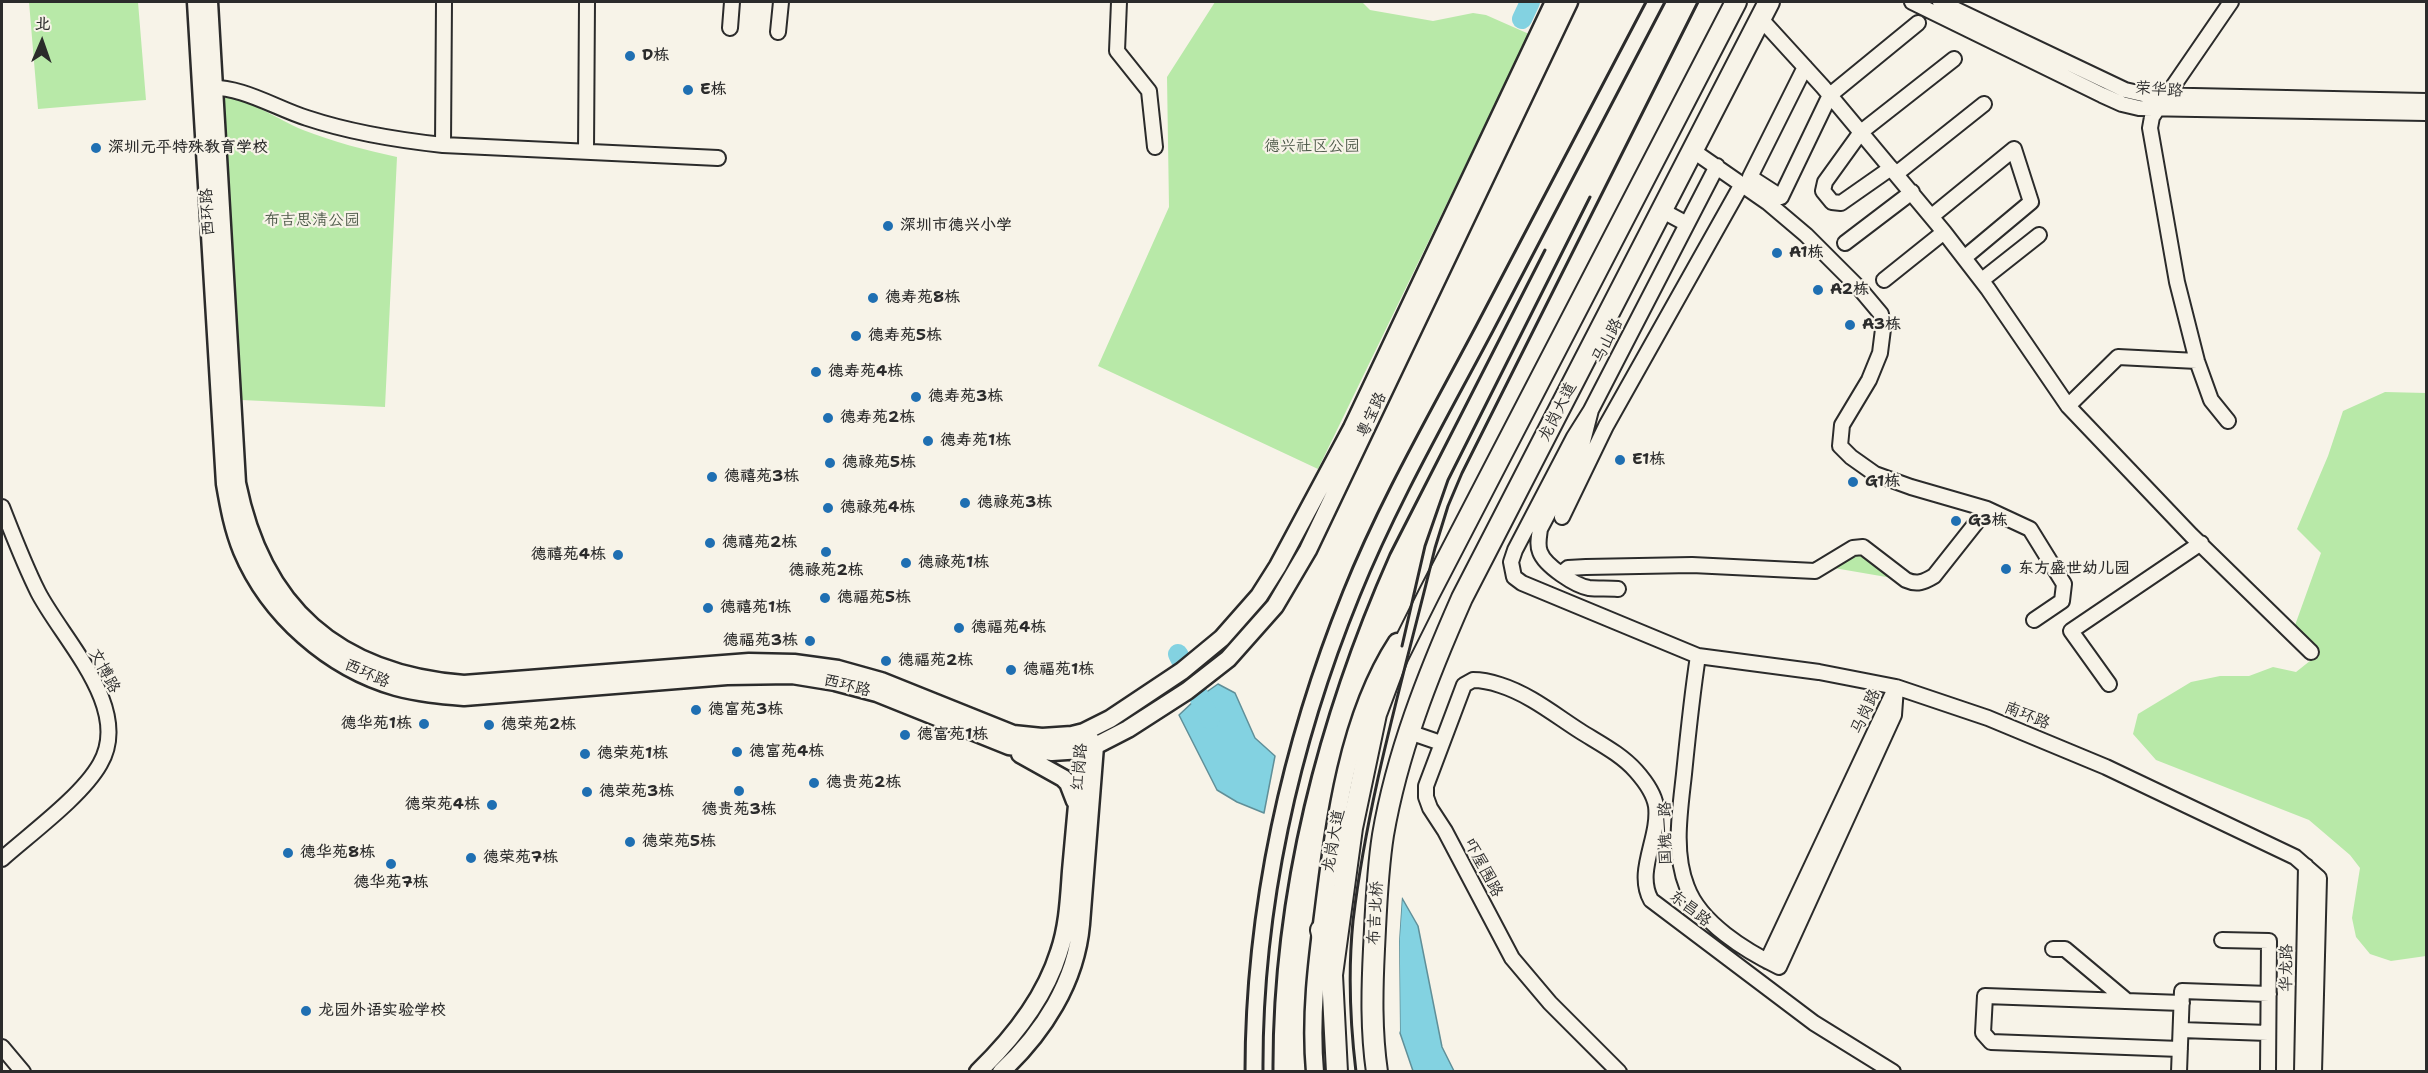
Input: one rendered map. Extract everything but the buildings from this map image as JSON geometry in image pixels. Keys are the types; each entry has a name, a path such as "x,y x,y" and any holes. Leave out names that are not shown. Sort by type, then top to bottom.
{"highway":[{"name":"龙岗大道","path":"1359,796 1376,714 1397,658 1569,320 1736,2"},
{"name":"龙岗大道","path":"1383,835 1397,771 1409,732 1462,598 1765,10"},
{"name":"布吉北桥","path":"1332,975 1340,906 1359,796"},
{"name":"布吉北桥","path":"1377,1071 1372,992 1377,881 1383,835"},
{"path":"1321,930 1332,975 1337,1071"}],"main road":[{"name":"西环路","path":"196,2 207,88 237,483 244,515 255,546 270,576 312,626 338,646 367,662 398,674 430,681 464,684 749,662 794,663 838,669 881,681 1013,734 1042,737 1084,732"},
{"name":"西环路","path":"209,2 207,88 225,484 231,519 248,562 279,611 303,636 331,657 362,674 394,687 429,694 464,697 728,676 792,675 835,682 877,693 995,742 1038,751 1088,748"},
{"name":"粤宝路","path":"1084,732 1110,719 1197,659 1222,638 1259,596 1278,566 1352,428 1554,2"},
{"name":"粤宝路","path":"1088,748 1128,729 1211,672 1228,659 1262,624 1275,606 1308,550 1569,2"},
{"name":"龙岗大道","path":"1315,1071 1313,1030 1321,930 1332,842 1350,755 1362,717 1385,661 1429,594"},
{"name":"红岗路","path":"1001,1071 1028,1044 1048,1016 1062,992 1075,961 1081,933 1088,748 1084,732"},
{"path":"995,742 1040,763 1063,778 1072,792 1076,811"},
{"name":"红岗路","path":"978,1071 1003,1045 1023,1019 1056,962 1065,928 1076,811 1088,748"}],"street":[{"path":"443,145 444,2"},
{"path":"586,152 587,2"},
{"path":"730,28 732,2"},
{"path":"778,32 781,2"},
{"path":"1119,2 1117,51 1149,90 1155,147"},
{"name":"荣华路","path":"1912,2 2122,104 2157,109 2427,113"},
{"name":"荣华路","path":"1940,2 2125,90 2147,95 2427,101"},
{"path":"2225,3 2152,117 2150,128 2176,282 2197,361 2211,400 2228,421"},
{"path":"1765,10 1805,67 1932,216 1982,280 2068,406 2311,652"},
{"path":"1805,67 1750,177 1781,197 1830,95 1918,23"},
{"path":"1954,59 1861,132 1825,183 1823,192 1832,202 1841,203 1894,171 1984,104"},
{"path":"207,88 243,93 307,118 341,128 409,141 443,145 718,158"},
{"path":"1932,216 2013,149 2031,202 1964,258"},
{"path":"1692,150 1742,184 1806,235 1860,289 1881,314 1883,329 1880,353 1869,380 1842,425 1840,446 1875,474 1987,509 2030,529 2064,584 2062,601 2034,620"},
{"name":"马山路","path":"1618,589 1587,588 1561,574 1546,562 1540,552 1538,540 1540,529 1580,453 1591,410 1717,166"},
{"path":"1562,517 1606,426 1742,184"},
{"path":"1845,243 1912,192"},
{"path":"1660,210 1687,224"},
{"path":"1884,280 1944,232"},
{"path":"1982,280 2039,235"},
{"path":"2068,406 2118,357 2197,361"},
{"name":"南环路","path":"1591,410 1574,437 1515,550 1511,562 1514,577 1522,583 1698,656 1819,672 1896,687 1988,718 2106,766 2295,857 2319,878"},
{"name":"文博路","path":"2,507 39,593 102,698 108,721 108,745 101,763 85,785 2,860"},
{"path":"1561,574 1568,568 1692,565 1815,571 1853,548 1863,548 1913,583 1924,582 1934,576 1987,509"},
{"path":"2109,684 2071,631 2201,543"},
{"name":"国槐一路","path":"1698,656 1682,799 1680,861 1687,889 1701,910 1722,932 1747,950 1773,964"},
{"name":"吓屋围路","path":"1502,685 1473,680 1464,685 1426,786 1426,797 1512,958 1550,1003 1619,1071"},
{"name":"东昌路","path":"1502,685 1536,702 1612,751 1635,770 1648,786 1656,804 1657,825 1645,875 1645,890 1651,900 1814,1023 1893,1071"},
{"name":"马岗路","path":"1773,964 1784,930 1896,687"},
{"path":"1409,732 1441,743"},
{"name":"华龙路","path":"2302,1071 2306,866"},
{"name":"华龙路","path":"2314,1071 2319,878"},
{"path":"2222,940 2269,941 2268,1071"},
{"path":"2053,949 2065,949 2127,1001"},
{"path":"2180,1071 2182,991 2269,994"},
{"path":"2180,1049 1991,1042 1983,1033 1984,996 2181,1003"},
{"path":"2181,1030 2268,1033"},
{"path":"2,1047 23,1071"}],"green space":[{"path":"29,2 138,2 146,100 38,109"},
{"name":"德兴社区公园","path":"1215,2 1362,2 1370,10 1433,21 1473,13 1486,15 1529,34 1318,469 1098,366 1169,207 1167,77"},
{"name":"布吉思清公园","path":"222,97 243,101 293,126 315,134 397,157 385,407 242,400"},
{"path":"2385,392 2426,393 2426,956 2391,961 2370,954 2356,937 2352,918 2360,868 2350,855 2309,820 2156,760 2133,734 2138,714 2191,682 2220,676 2249,676 2273,667 2296,672 2320,653 2294,628 2321,553 2297,529 2328,456 2343,411"},
{"path":"1852,547 1898,579 1834,568"}],"water":[{"path":"1218,684 1235,693 1255,738 1275,756 1264,813 1237,802 1217,790 1179,715"},
{"path":"1402,898 1418,926 1442,1047 1454,1071 1413,1071 1400,1033 1399,941"}],"pier":[{"path":"1402,895 1399,941 1400,1033 1397,1026 1396,941 1399,898"}],"waterway":[{"path":"1522,19 1530,2"},
{"path":"1178,654 1210,719"}],"railway":[{"path":"1245,1072 1252,948 1260,887 1285,766 1321,648 1357,557 1389,490 1646,2"},
{"path":"1263,1072 1264,1011 1277,889 1302,769 1338,653 1374,562 1406,495 1665,2"},
{"path":"1356,1072 1350,978 1351,940 1360,874 1388,733 1435,548 1448,506 1462,473 1698,2"},
{"path":"1402,646 1425,546 1448,480 1590,197"},
{"path":"1273,1072 1275,1005 1281,938 1291,872 1304,807 1341,678 1390,554 1545,250"}],"place":[{"name":"D栋","path":"630,56"},
{"name":"E栋","path":"688,90"},
{"name":"深圳元平特殊教育学校","path":"96,148"},
{"name":"深圳市德兴小学","path":"888,226"},
{"name":"A1栋","path":"1777,253"},
{"name":"A2栋","path":"1818,290"},
{"name":"德寿苑8栋","path":"873,298"},
{"name":"A3栋","path":"1850,325"},
{"name":"德寿苑5栋","path":"856,336"},
{"name":"德寿苑4栋","path":"816,372"},
{"name":"德寿苑3栋","path":"916,397"},
{"name":"德寿苑2栋","path":"828,418"},
{"name":"德寿苑1栋","path":"928,441"},
{"name":"E1栋","path":"1620,460"},
{"name":"德禄苑5栋","path":"830,463"},
{"name":"德禧苑3栋","path":"712,477"},
{"name":"G1栋","path":"1853,482"},
{"name":"德禄苑3栋","path":"965,503"},
{"name":"德禄苑4栋","path":"828,508"},
{"name":"G3栋","path":"1956,521"},
{"name":"德禧苑2栋","path":"710,543"},
{"name":"德禄苑2栋","path":"826,552"},
{"name":"德禧苑4栋","path":"618,555"},
{"name":"德禄苑1栋","path":"906,563"},
{"name":"东方盛世幼儿园","path":"2006,569"},
{"name":"德福苑5栋","path":"825,598"},
{"name":"德禧苑1栋","path":"708,608"},
{"name":"德福苑4栋","path":"959,628"},
{"name":"德福苑3栋","path":"810,641"},
{"name":"德福苑2栋","path":"886,661"},
{"name":"德福苑1栋","path":"1011,670"},
{"name":"德富苑3栋","path":"696,710"},
{"name":"德华苑1栋","path":"424,724"},
{"name":"德荣苑2栋","path":"489,725"},
{"name":"德富苑1栋","path":"905,735"},
{"name":"德富苑4栋","path":"737,752"},
{"name":"德荣苑1栋","path":"585,754"},
{"name":"德贵苑2栋","path":"814,783"},
{"name":"德贵苑3栋","path":"739,791"},
{"name":"德荣苑3栋","path":"587,792"},
{"name":"德荣苑4栋","path":"492,805"},
{"name":"德荣苑5栋","path":"630,842"},
{"name":"德华苑8栋","path":"288,853"},
{"name":"德荣苑7栋","path":"471,858"},
{"name":"德华苑7栋","path":"391,864"},
{"name":"龙园外语实验学校","path":"306,1011"}]}
